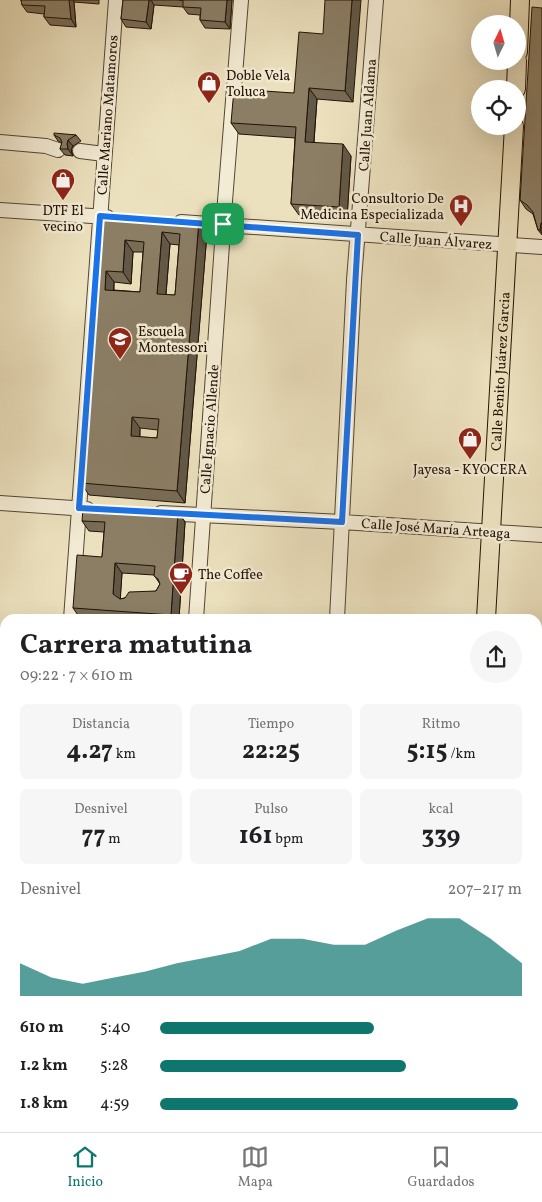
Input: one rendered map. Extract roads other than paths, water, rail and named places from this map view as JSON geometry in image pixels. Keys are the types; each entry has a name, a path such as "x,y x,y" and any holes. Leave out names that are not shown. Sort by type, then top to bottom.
{"main road":[{"path":"519,15 520,0"},
{"name":"Calle Benito Juárez Garcia","path":"486,614 513,135"}],"street":[{"name":"Calle Mariano Matamoros","path":"72,614 116,0"},
{"name":"Calle Ignacio Allende","path":"196,614 223,224 241,0"},
{"name":"Calle Juan Aldama","path":"337,614 358,235 376,0"},
{"path":"0,142 46,146 58,150"},
{"path":"80,152 104,154"},
{"path":"0,210 119,217"},
{"name":"Calle Juan Álvarez","path":"166,221 542,247"},
{"path":"0,503 98,510"},
{"name":"Calle José María Arteaga","path":"146,512 542,535"}],"place":[{"name":"Doble Vela Toluca","path":"209,104"},
{"name":"DTF El vecino","path":"63,201"},
{"name":"Consultorio De Medicina Especializada","path":"461,227"},
{"name":"Escuela Montessori","path":"120,360"},
{"name":"Jayesa - KYOCERA","path":"470,460"},
{"name":"The Coffee","path":"181,595"}]}
